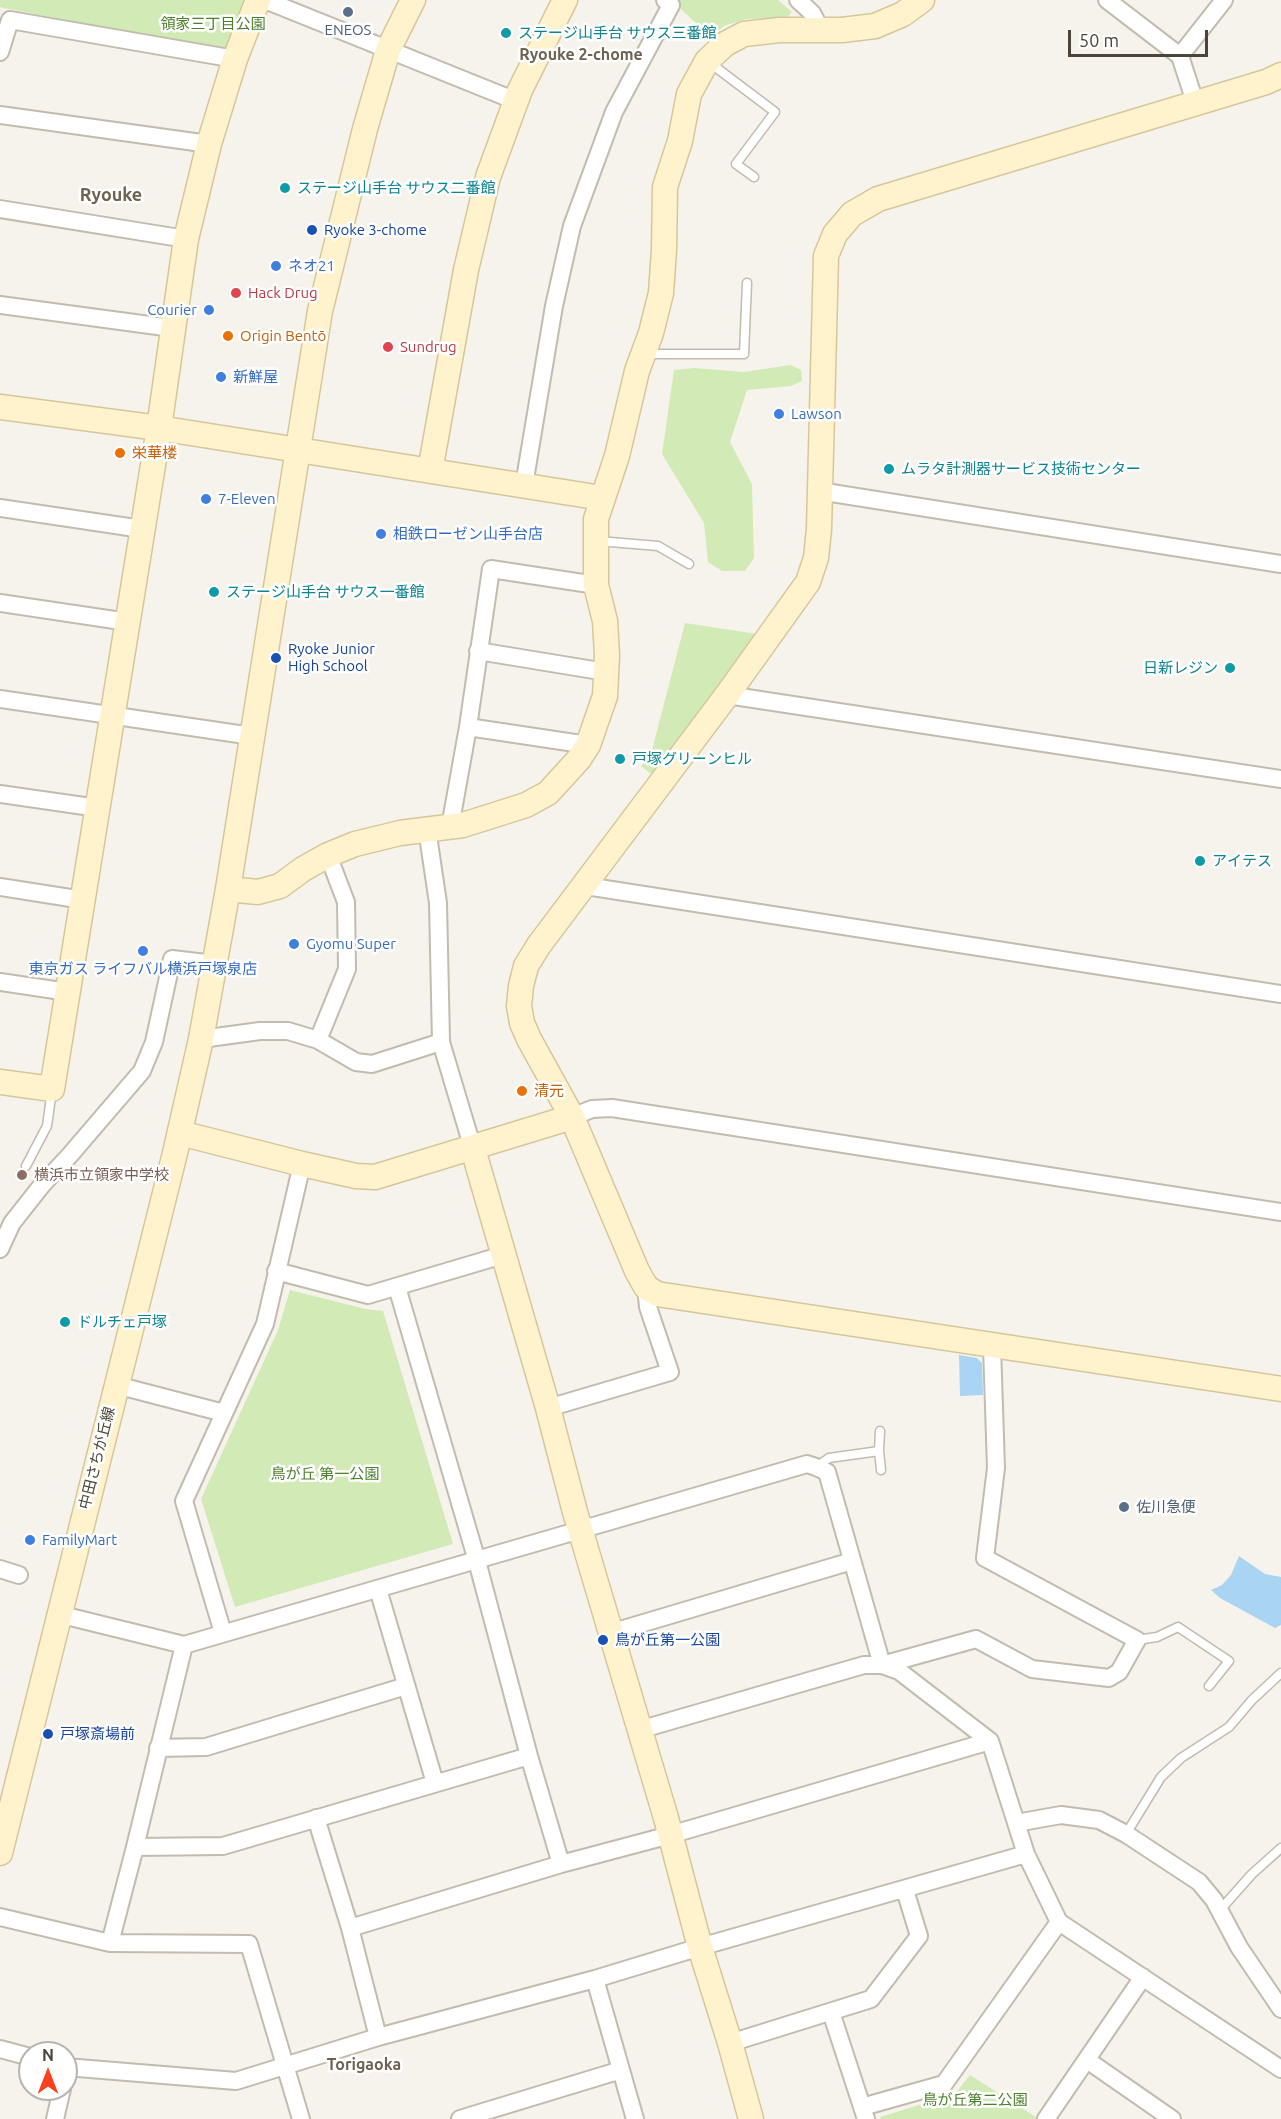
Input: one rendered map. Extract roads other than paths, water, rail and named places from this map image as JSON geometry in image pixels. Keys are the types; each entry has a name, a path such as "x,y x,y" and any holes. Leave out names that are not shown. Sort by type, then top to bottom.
{"street":[{"path":"0,1082 52,1089 159,429 186,239 209,144 235,59 258,0"},
{"path":"265,0 516,101"},
{"name":"中田さちが丘線","path":"0,1853 180,1133 201,1040 228,889 320,311 362,140 388,50 413,0"},
{"path":"430,471 466,270 488,177 516,101 565,0"},
{"path":"524,485 554,306 572,226 614,112 671,5 665,0"},
{"path":"798,0 812,13 821,30"},
{"path":"228,889 258,892 280,886 303,869 328,855 355,844 400,833 463,825 526,805 548,793 588,745 605,696 606,672 604,621 596,585 596,519 617,456 638,371 661,293 665,187 680,141 689,94 707,61 725,44 744,34 779,30 842,30 875,26 903,14 922,0"},
{"path":"1107,0 1180,56 1195,102"},
{"path":"1180,56 1224,0"},
{"path":"0,52 10,20 235,59"},
{"path":"548,1408 670,1372 648,1307 646,1287 637,1271 572,1118 522,1023 519,1006 521,986 526,966 539,945 586,886 808,582 816,558 826,256 835,234 852,214 878,199 1266,82 1281,75"},
{"path":"0,115 209,144"},
{"path":"0,209 186,239"},
{"path":"0,305 172,328"},
{"path":"0,406 602,498"},
{"path":"819,491 1281,564"},
{"path":"0,508 142,529"},
{"path":"596,585 491,569 468,727 439,828 441,1042 548,1408 580,1529 670,1835 700,1947 730,2043 750,2119"},
{"path":"0,603 128,622"},
{"path":"478,651 606,672"},
{"path":"727,695 1281,779"},
{"path":"0,699 252,735"},
{"path":"468,727 588,745"},
{"path":"0,794 98,808"},
{"path":"318,1040 347,969 346,902 328,855"},
{"path":"586,886 1281,994"},
{"path":"0,887 83,900"},
{"path":"0,1249 12,1223 42,1185 142,1071 154,1042 172,959 215,964"},
{"path":"0,982 68,992"},
{"path":"201,1040 260,1031 288,1031 318,1040 356,1062 372,1064 441,1042"},
{"path":"180,1133 302,1164 356,1176 375,1177 572,1118 592,1109 612,1108 1281,1212"},
{"path":"224,1633 184,1501 265,1324 302,1164"},
{"path":"276,1271 368,1295 503,1255"},
{"path":"397,1287 477,1561 528,1756 561,1864"},
{"path":"646,1287 657,1294 1281,1389"},
{"path":"639,1730 864,1665 882,1665 976,1639 1032,1669 1109,1678 1119,1672 1137,1641 985,1558 996,1468 992,1346"},
{"path":"116,1385 224,1413"},
{"path":"58,1614 184,1646 807,1464 827,1472 882,1665"},
{"path":"610,1633 852,1561"},
{"path":"0,1569 19,1575"},
{"path":"378,1589 435,1783"},
{"path":"110,1943 184,1646"},
{"path":"882,1665 899,1671 990,1741 1026,1854 1059,1922 1281,2069"},
{"path":"158,1748 207,1747 406,1686"},
{"path":"350,1928 561,1864 670,1835 990,1741"},
{"path":"135,1847 223,1846 528,1756"},
{"path":"1016,1823 1061,1815 1099,1820 1126,1834 1199,1882 1214,1900 1239,1947 1281,2009"},
{"path":"316,1818 350,1928 378,2037"},
{"path":"78,2069 236,2081 378,2037 595,1979 1026,1854"},
{"path":"730,2043 871,1999 919,1936 905,1890"},
{"path":"0,1917 110,1943 249,1944 300,2119"},
{"path":"831,2012 864,2113 944,2084 1059,1922"},
{"path":"1046,2119 1143,1977"},
{"path":"595,1979 635,2119"},
{"path":"0,2049 18,2054"},
{"path":"1087,2060 1172,2119"},
{"path":"460,2119 621,2070"},
{"path":"55,2119 59,2101"}],"lane":[{"path":"707,61 775,112 736,164 754,177"},
{"path":"644,354 744,354 747,283"},
{"path":"595,540 658,546 689,564"},
{"path":"26,1166 47,1126 52,1089"},
{"path":"880,1431 881,1470"},
{"path":"816,1467 828,1458 879,1451"},
{"path":"1137,1641 1157,1637 1178,1627 1229,1661 1209,1686"},
{"path":"1126,1834 1161,1777 1181,1758 1228,1727 1281,1673"},
{"path":"1220,1910 1252,1874 1281,1848"}],"water":[{"path":"959,1355 977,1358 982,1363 983,1395 960,1396"},
{"path":"1239,1556 1265,1574 1281,1577 1281,1625 1275,1628 1220,1598 1211,1590 1222,1585 1231,1575"}],"place":[{"name":"ENEOS","path":"348,12"},
{"name":"ステージ山手台 サウス三番館","path":"506,33"},
{"name":"ステージ山手台 サウス二番館","path":"285,188"},
{"name":"Ryoke 3-chome","path":"312,230"},
{"name":"ネオ21","path":"276,266"},
{"name":"Hack Drug","path":"236,293"},
{"name":"Courier","path":"209,310"},
{"name":"Origin Bentō","path":"228,336"},
{"name":"Sundrug","path":"388,347"},
{"name":"新鮮屋","path":"221,377"},
{"name":"Lawson","path":"779,414"},
{"name":"栄華楼","path":"120,453"},
{"name":"ムラタ計測器サービス技術センター","path":"889,469"},
{"name":"7-Eleven","path":"206,499"},
{"name":"相鉄ローゼン山手台店","path":"381,534"},
{"name":"ステージ山手台 サウス一番館","path":"214,592"},
{"name":"Ryoke Junior High School","path":"276,658"},
{"name":"日新レジン","path":"1230,668"},
{"name":"戸塚グリーンヒル","path":"620,759"},
{"name":"アイテス","path":"1200,861"},
{"name":"Gyomu Super","path":"294,944"},
{"name":"東京ガス ライフバル横浜戸塚泉店","path":"143,951"},
{"name":"清元","path":"522,1091"},
{"name":"横浜市立領家中学校","path":"22,1175"},
{"name":"ドルチェ戸塚","path":"65,1322"},
{"name":"佐川急便","path":"1124,1507"},
{"name":"FamilyMart","path":"30,1540"},
{"name":"鳥が丘第一公園","path":"603,1640"},
{"name":"戸塚斎場前","path":"48,1734"}],"district":[{"name":"Ryouke 2-chome","path":"581,55"},
{"name":"Ryouke","path":"111,195"},
{"name":"Torigaoka","path":"364,2065"}],"park label":[{"name":"領家三丁目公園","path":"213,24"},
{"name":"鳥が丘 第一公園","path":"325,1474"},
{"name":"鳥が丘第二公園","path":"975,2100"}]}
